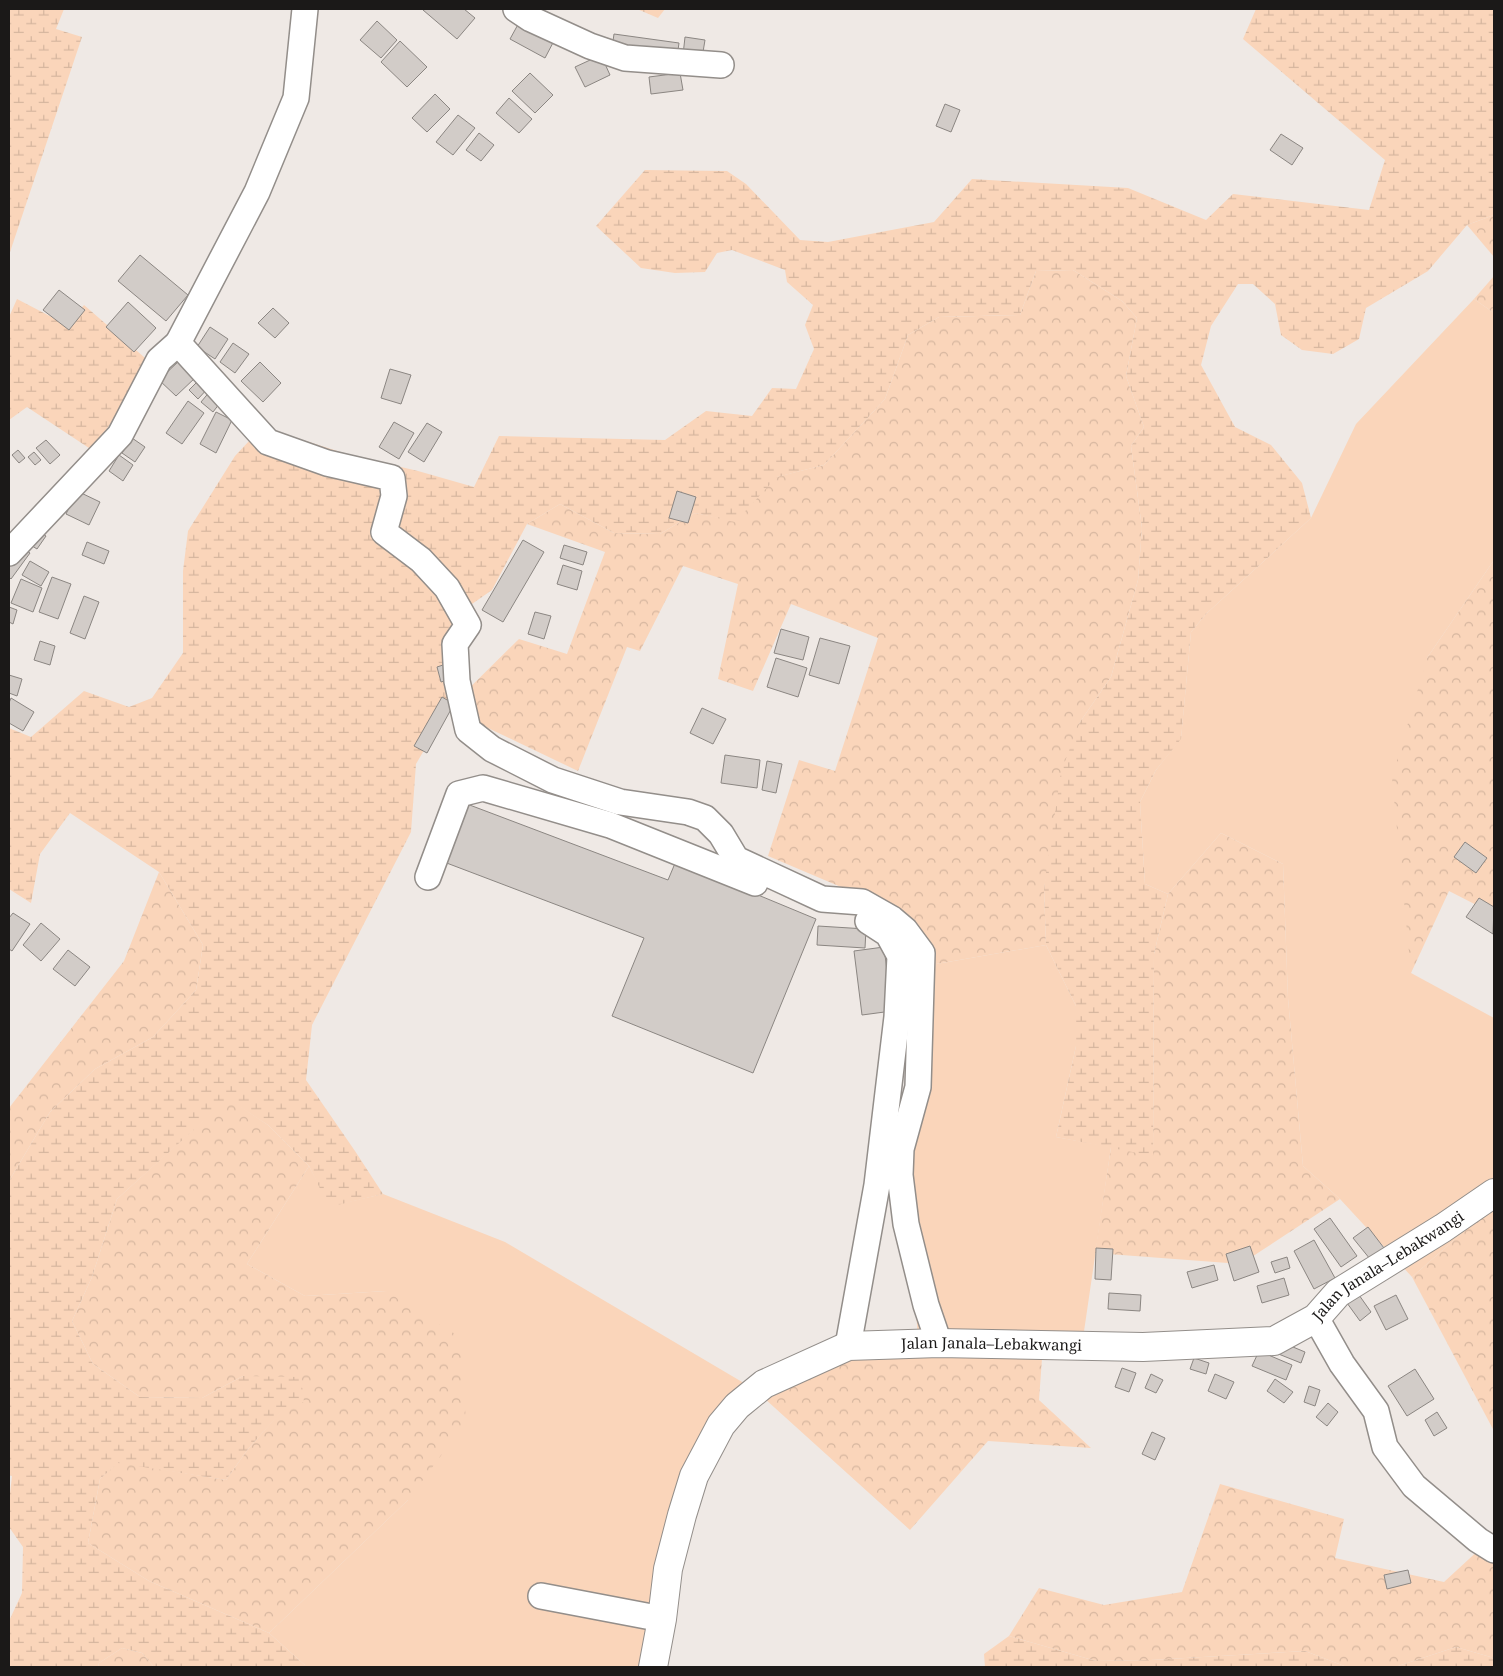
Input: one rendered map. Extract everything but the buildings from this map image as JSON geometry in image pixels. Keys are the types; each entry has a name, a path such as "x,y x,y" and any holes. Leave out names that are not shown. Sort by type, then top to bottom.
{"main road":[{"name":"Jalan Janala–Lebakwangi","path":"653,1667 668,1569 694,1476 721,1425 737,1406 764,1384 848,1346 939,1343 1144,1346 1274,1341 1316,1318 1338,1293 1443,1228 1494,1193"}],"street":[{"path":"9,553 120,435 158,360 178,343 257,192 296,98 305,9"},
{"path":"516,9 531,19 581,42 625,58 721,65"},
{"path":"178,343 268,442 327,463 392,478 394,496 384,532 421,560 448,588 468,625 456,644 457,681 468,730 492,749 553,780 620,802 688,812 705,818 721,834 736,860 822,899 862,902 892,919 905,930 922,952 918,1087 901,1149 900,1175 908,1233 926,1305 939,1343"},
{"path":"428,876 459,794 483,788 610,825 798,901 868,921 888,934 900,956 897,1017 877,1185 848,1346"},
{"path":"1316,1318 1342,1364 1376,1412 1385,1447 1414,1486 1478,1540 1494,1550"},
{"path":"541,1596 662,1618"}],"green space":[{"path":"9,9 64,9 56,29 82,37 9,255"},
{"path":"637,9 665,9 658,18"},
{"path":"1256,9 1494,9 1494,215 1467,225 1428,271 1366,308 1359,339 1333,354 1302,350 1281,335 1275,304 1253,284 1238,284 1211,326 1201,365 1235,427 1271,445 1302,483 1311,518 1207,613 1191,632 1181,739 1156,770 1140,802 1145,884 1168,894 1154,954 1153,1156 1056,1137 1076,1046 1076,1006 1046,945 1044,888 1061,772 1080,722 1111,677 1138,580 1142,528 1131,446 1144,427 1126,376 1137,318 1122,301 1073,270 1036,271 1020,315 939,317 908,335 885,399 824,465 777,477 735,522 695,513 660,534 614,533 560,504 527,524 492,590 452,618 448,709 416,764 411,832 312,1025 306,1080 383,1194 329,1207 309,1166 268,1125 228,1099 117,1199 92,1277 72,1321 93,1364 140,1397 202,1398 243,1376 301,1377 304,1402 284,1409 248,1449 226,1480 118,1463 100,1479 88,1543 149,1581 269,1633 307,1667 154,1667 142,1653 122,1648 99,1663 98,1667 9,1667 9,1621 22,1593 23,1547 9,1527 12,1476 9,1475 9,1181 50,1112 95,1069 153,1037 196,990 203,945 159,872 70,813 40,854 31,903 9,889 9,728 31,737 84,691 129,707 152,698 183,653 183,571 188,531 235,456 262,427 350,455 474,487 499,436 665,440 706,411 752,416 772,388 796,389 814,349 805,325 813,305 787,282 785,270 732,250 717,253 705,272 675,273 641,268 596,226 645,170 727,171 746,184 800,240 828,242 934,222 972,179 1128,188 1206,220 1233,194 1369,210 1385,160 1243,39"},
{"path":"1494,215 1494,257 1467,225"},
{"path":"1073,270 1122,301 1137,318 1126,376 1144,427 1131,446 1142,528 1138,580 1111,677 1080,722 1044,888 1046,945 919,967 888,907 768,856 799,760 835,771 878,638 791,604 753,691 718,679 738,584 683,566 640,651 627,647 578,771 448,709 519,639 567,654 605,552 527,524 560,504 614,533 660,534 695,513 735,521 776,477 824,465 885,399 908,335 939,317 1020,315 1036,271"},
{"path":"1494,276 1494,313 1474,299"},
{"path":"17,299 67,325 84,305 152,364 92,450 27,407 9,420 9,317"},
{"path":"1474,299 1494,313 1494,560 1427,658 1411,973 1494,1018 1494,1205 1412,1277 1340,1199 1303,1166 1288,998 1283,864 1221,833 1168,894 1145,884 1140,802 1156,770 1181,738 1191,632 1207,613 1311,518 1356,424"},
{"path":"1494,560 1494,914 1449,891 1411,973 1392,778 1427,658"},
{"path":"1221,833 1283,864 1288,998 1303,1166 1340,1199 1241,1264 1095,1253 1111,1147 1153,1155 1154,954 1168,894"},
{"path":"159,872 203,945 196,990 153,1037 95,1069 50,1112 9,1181 9,1108 124,961"},
{"path":"1046,945 1076,1006 1076,1046 1056,1137 1111,1147 1082,1345 918,1338 905,1165 919,967"},
{"path":"228,1098 268,1125 309,1166 247,1264 305,1296 386,1291 460,1337 466,1422 408,1500 269,1633 149,1581 88,1543 100,1479 118,1462 226,1480 248,1449 284,1408 243,1376 202,1398 140,1397 93,1364 72,1321 92,1277 117,1199"},
{"path":"309,1166 330,1206 383,1194 505,1242 754,1389 708,1455 674,1580 665,1667 307,1667 269,1633 408,1500 386,1291 305,1296 247,1264"},
{"path":"1494,1205 1494,1431 1412,1277"},
{"path":"918,1338 1043,1345 1039,1400 1091,1448 988,1441 910,1530 754,1389"},
{"path":"1220,1484 1344,1519 1335,1558 1444,1582 1494,1536 1494,1658 1456,1647 1395,1667 1347,1667 1305,1651 1151,1660 1096,1661 1009,1636 1039,1588 1104,1605 1182,1592"},
{"path":"1009,1636 1096,1661 1151,1660 1305,1651 1347,1667 985,1667 984,1654"},
{"path":"1456,1647 1494,1658 1494,1667 1395,1667"},
{"path":"122,1648 142,1653 154,1667 98,1667 99,1663"}]}
